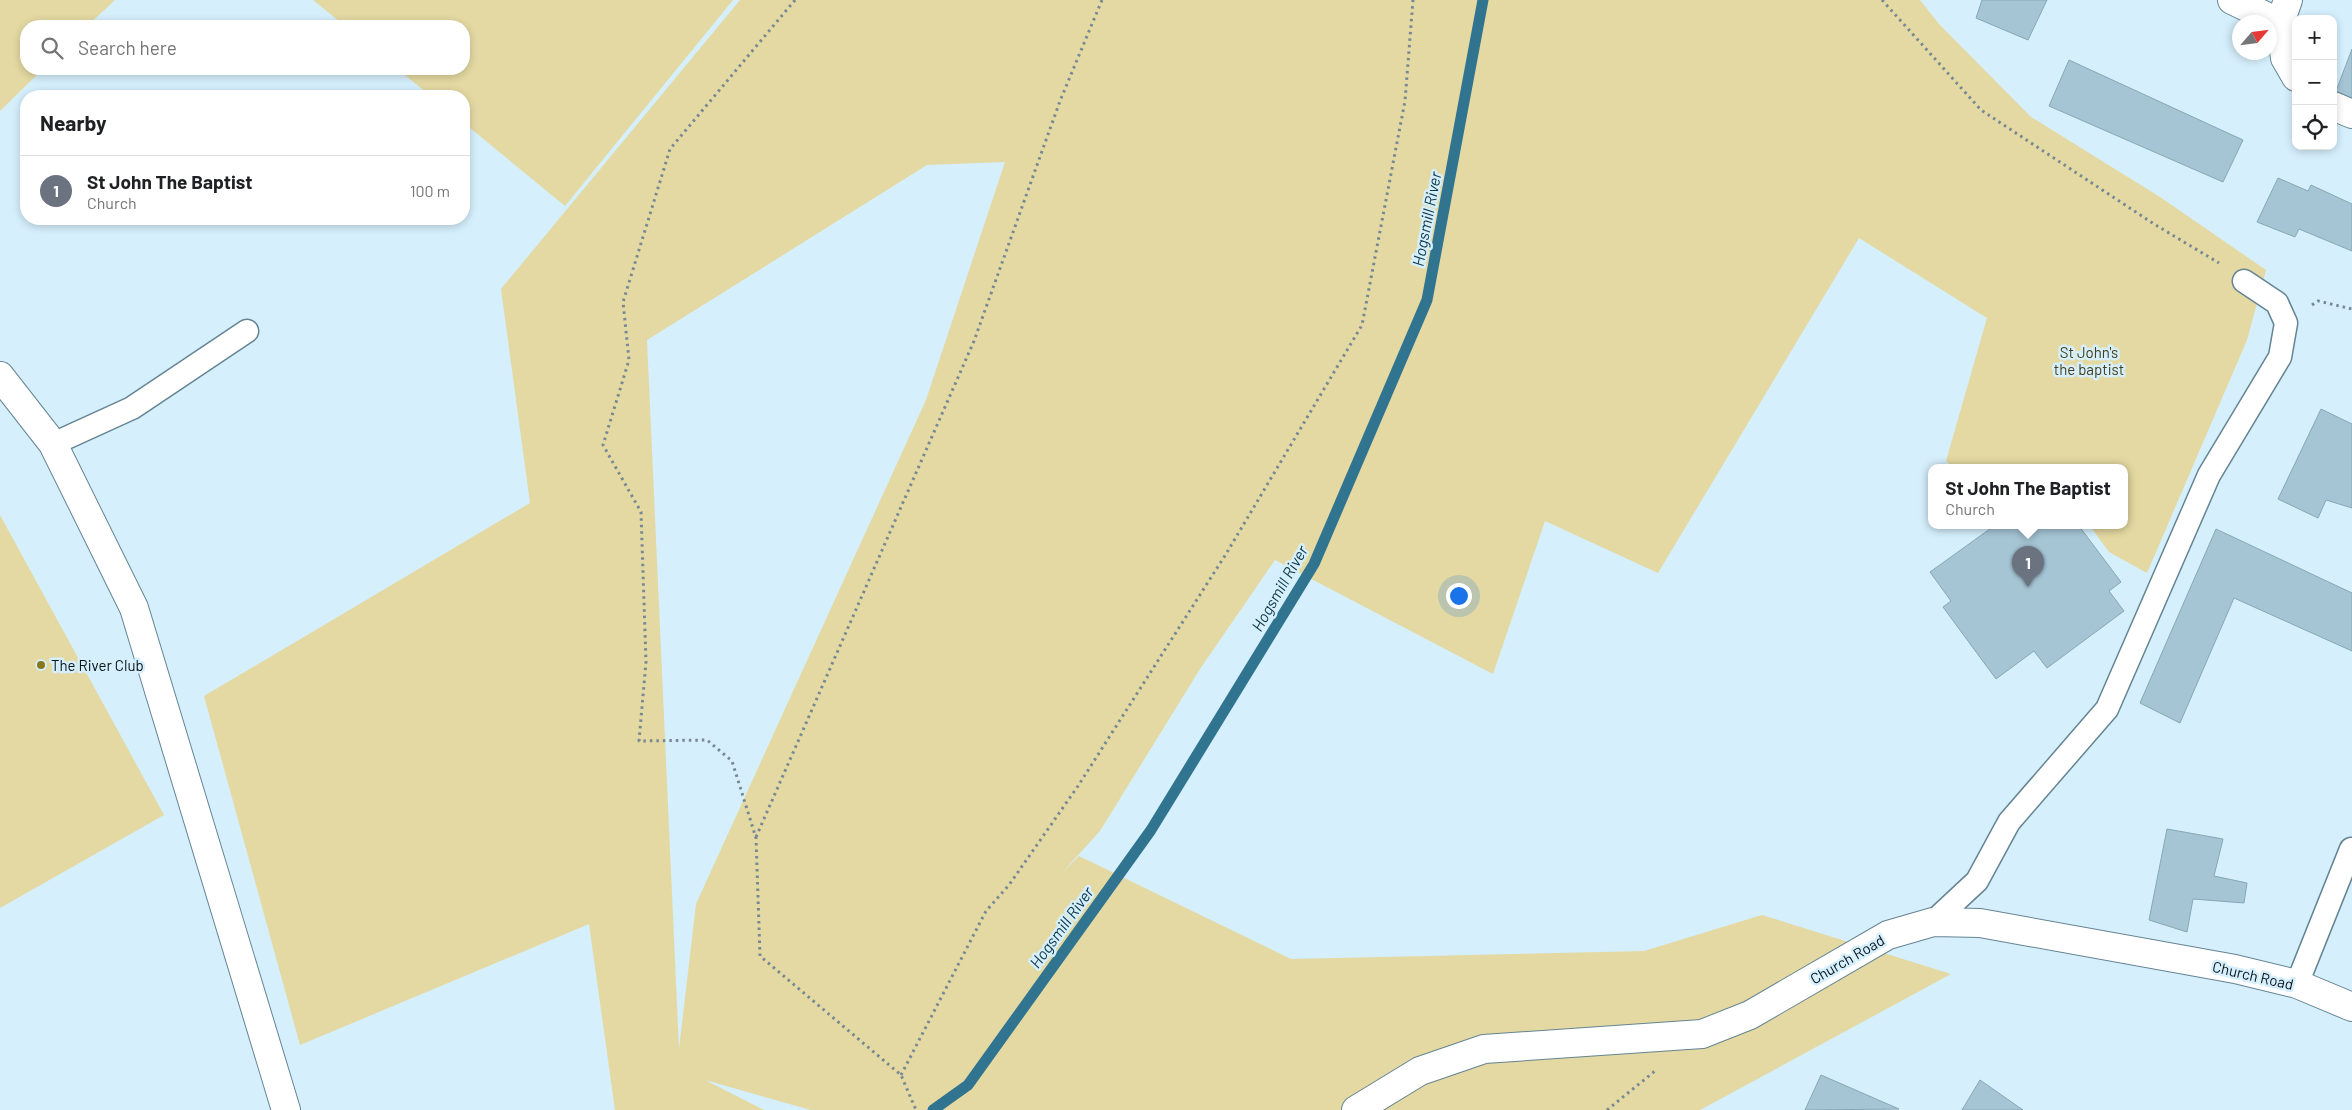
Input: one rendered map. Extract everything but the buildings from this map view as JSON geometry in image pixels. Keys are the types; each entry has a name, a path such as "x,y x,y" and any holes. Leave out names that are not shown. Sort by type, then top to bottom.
{"main road":[{"path":"2232,0 2284,11 2285,58 2292,71"},
{"path":"2337,108 2352,114"},
{"path":"0,376 53,444 134,608 286,1110"},
{"name":"Church Road","path":"1356,1110 1420,1071 1484,1049 1702,1034 1750,1014 1888,935 1934,922 1980,923 2142,951 2297,984 2352,1007"}],"lane":[{"path":"1934,922 1977,881 2009,822 2107,709 2209,476 2280,357 2286,323 2277,302 2244,281"},
{"path":"53,444 132,408 248,331"},
{"path":"2297,984 2351,849"}],"path":[{"path":"794,0 670,149 623,302 629,360 604,445 641,512 646,662 640,741 707,740 732,761 756,838 760,956 901,1075 916,1110"},
{"path":"756,838 974,341 1060,101 1102,0"},
{"path":"901,1075 986,911 1009,885 1078,786 1226,554 1362,325 1405,101 1413,0"},
{"path":"1882,0 1981,110 2154,224 2197,248 2244,281"},
{"path":"2286,323 2318,301 2352,309"}],"green space":[{"path":"0,0 115,0 93,20 20,20 20,75 37,75 0,111"},
{"path":"313,0 733,0 565,206 470,128 470,90 423,90 405,75 470,75 470,20 338,20"},
{"name":"St John's the baptist","path":"740,0 1920,0 1939,24 2031,117 2160,197 2266,270 2247,340 2147,573 2109,552 2092,529 2128,529 2128,464 1949,464 1946,461 1987,318 1859,238 1658,573 1545,521 1493,674 1275,560 1200,669 1100,831 1061,874 1079,856 1291,959 1644,951 1762,915 1951,974 1700,1110 811,1110 705,1080 764,1110 615,1110 589,924 300,1045 204,696 530,503 501,289","holes":["1005,162 926,400 696,904 679,1049 647,340 927,165"]},
{"name":"The River Club","path":"0,515 164,815 0,908"}],"waterway":[{"name":"Hogsmill River","path":"933,1110 968,1085 1151,830 1314,564 1427,300 1483,0"}],"place":[{"name":"St John The Baptist","path":"2028,587"},
{"name":"The River Club","path":"41,665"}]}
